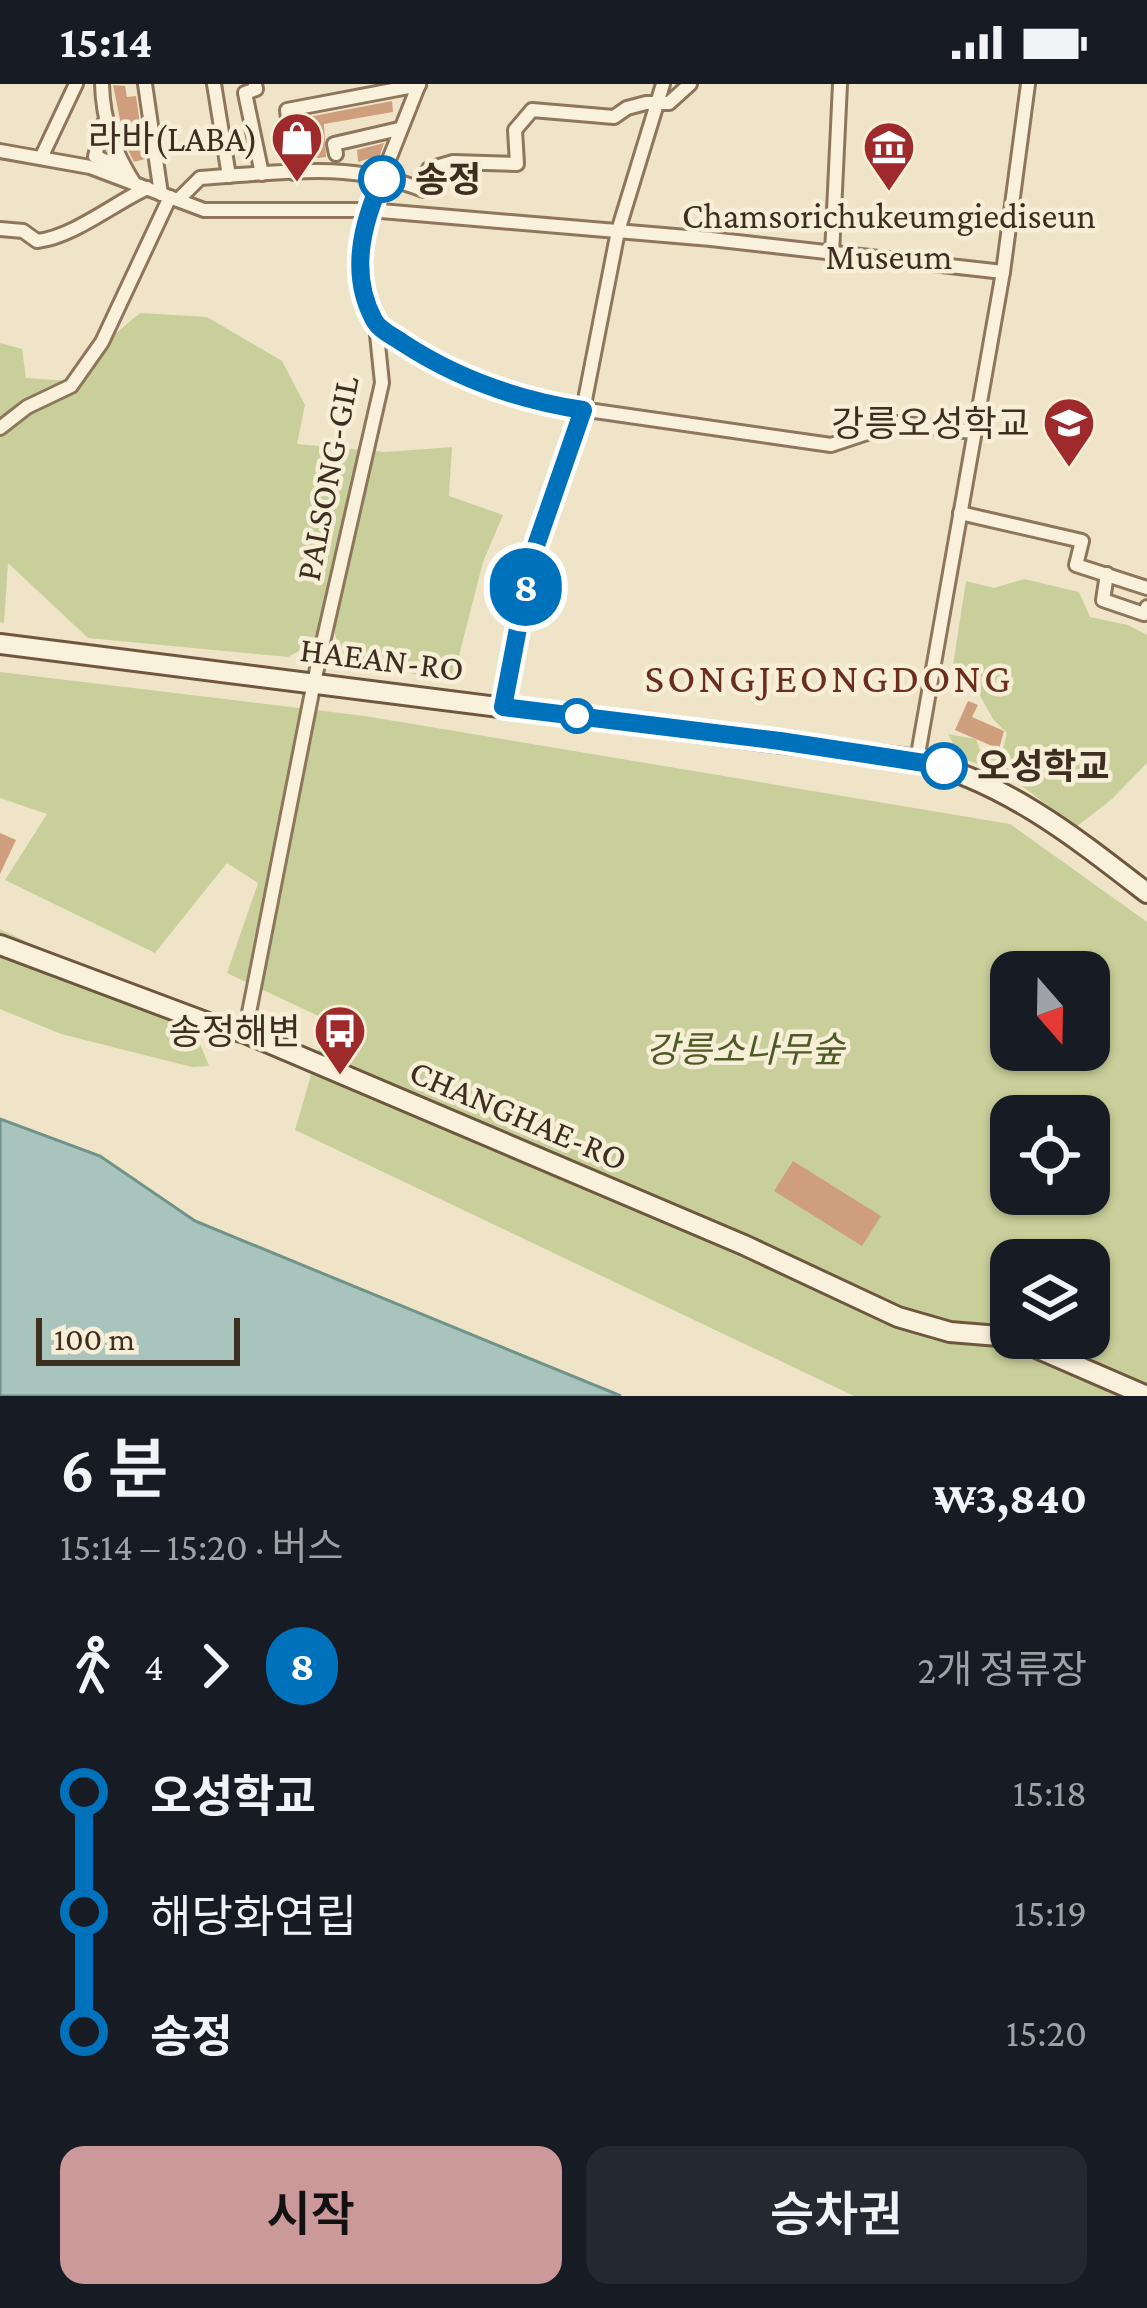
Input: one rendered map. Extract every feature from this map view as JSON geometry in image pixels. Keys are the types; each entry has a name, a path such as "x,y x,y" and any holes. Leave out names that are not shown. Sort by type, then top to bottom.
{"street":[{"path":"41,158 76,84"},
{"path":"102,84 105,120 115,151 153,189"},
{"path":"0,428 27,407 70,386 102,342 153,189 145,84"},
{"path":"214,84 230,176"},
{"path":"255,84 256,89 244,93 262,174"},
{"path":"294,173 287,110 382,87 419,84"},
{"name":"PALSONG-GIL","path":"245,1034 314,682 382,383 376,325 357,273 369,210 419,84"},
{"path":"503,707 531,560 583,410 618,231 663,84"},
{"path":"0,229 47,240 69,233 107,207 200,178 356,171 385,174 423,190 429,169 453,162 517,164 515,130 532,110 614,117 627,108 669,103 690,84"},
{"path":"832,254 840,84"},
{"path":"917,760 1003,272 1028,84"},
{"path":"105,120 94,156 153,189"},
{"path":"336,154 334,144 398,129"},
{"path":"352,140 356,171"},
{"path":"0,151 90,167 204,210 369,210 1003,272"},
{"path":"376,325 445,371 539,403 831,445 897,423 973,432"},
{"path":"960,513 1082,541 1076,565 1147,588"},
{"path":"1107,574 1103,600 1144,614 1147,607"},
{"name":"HAEAN-RO","path":"0,644 917,760 969,776 1034,810 1147,893"},
{"name":"CHANGHAE-RO","path":"0,945 245,1034 744,1244 898,1317 950,1332 990,1335"},
{"name":"CHANGHAE-RO","path":"1062,1359 1147,1396"}],"green space":[{"path":"140,313 207,317 282,361 305,405 297,444 386,452 452,447 449,496 503,515 483,562 452,683 343,657 334,632 288,657 88,638 8,563 4,623 0,622 0,343 22,349 26,378 69,381 95,351"},
{"path":"1024,579 1079,592 1090,617 1128,625 1147,635 1147,763 1076,827 1006,774 961,758 948,734 976,739 980,750 1003,749 1007,733 993,719 969,676 952,671 966,581 994,588"},
{"name":"강릉소나무숲","path":"0,672 365,716 1010,824 1147,922 1147,1396 854,1396 295,1130 327,1020 227,973 258,883 227,863 155,953 5,880 47,814 0,798"},
{"path":"0,929 46,951 112,994 194,1029 209,1066 192,1067 61,1034 0,1009"}],"water":[{"path":"0,1119 100,1156 195,1221 621,1396 0,1396"}],"building":[{"path":"113,85 125,86 127,97 136,96 145,159 134,162 125,144"},
{"path":"392,101 393,112 324,124 326,157 310,159 303,118"},
{"path":"384,143 380,155 358,162 357,150"},
{"path":"968,701 978,705 972,717 1004,731 999,749 955,730"},
{"path":"0,833 16,840 0,874"},
{"path":"793,1161 881,1216 862,1246 774,1191"}],"bus line":[{"name":"8","path":"382,179 369,210 357,273 376,325 445,371 539,403 583,410 531,560 503,707 944,766"}],"place":[{"name":"송정","path":"382,179"},
{"name":"라바(LABA)","path":"297,184"},
{"name":"Chamsorichukeumgiediseun Museum","path":"889,193"},
{"name":"강릉오성학교","path":"1069,469"},
{"name":"오성학교","path":"944,766"},
{"name":"송정해변","path":"340,1077"}],"district":[{"name":"SONGJEONGDONG","path":"829,677"}]}
